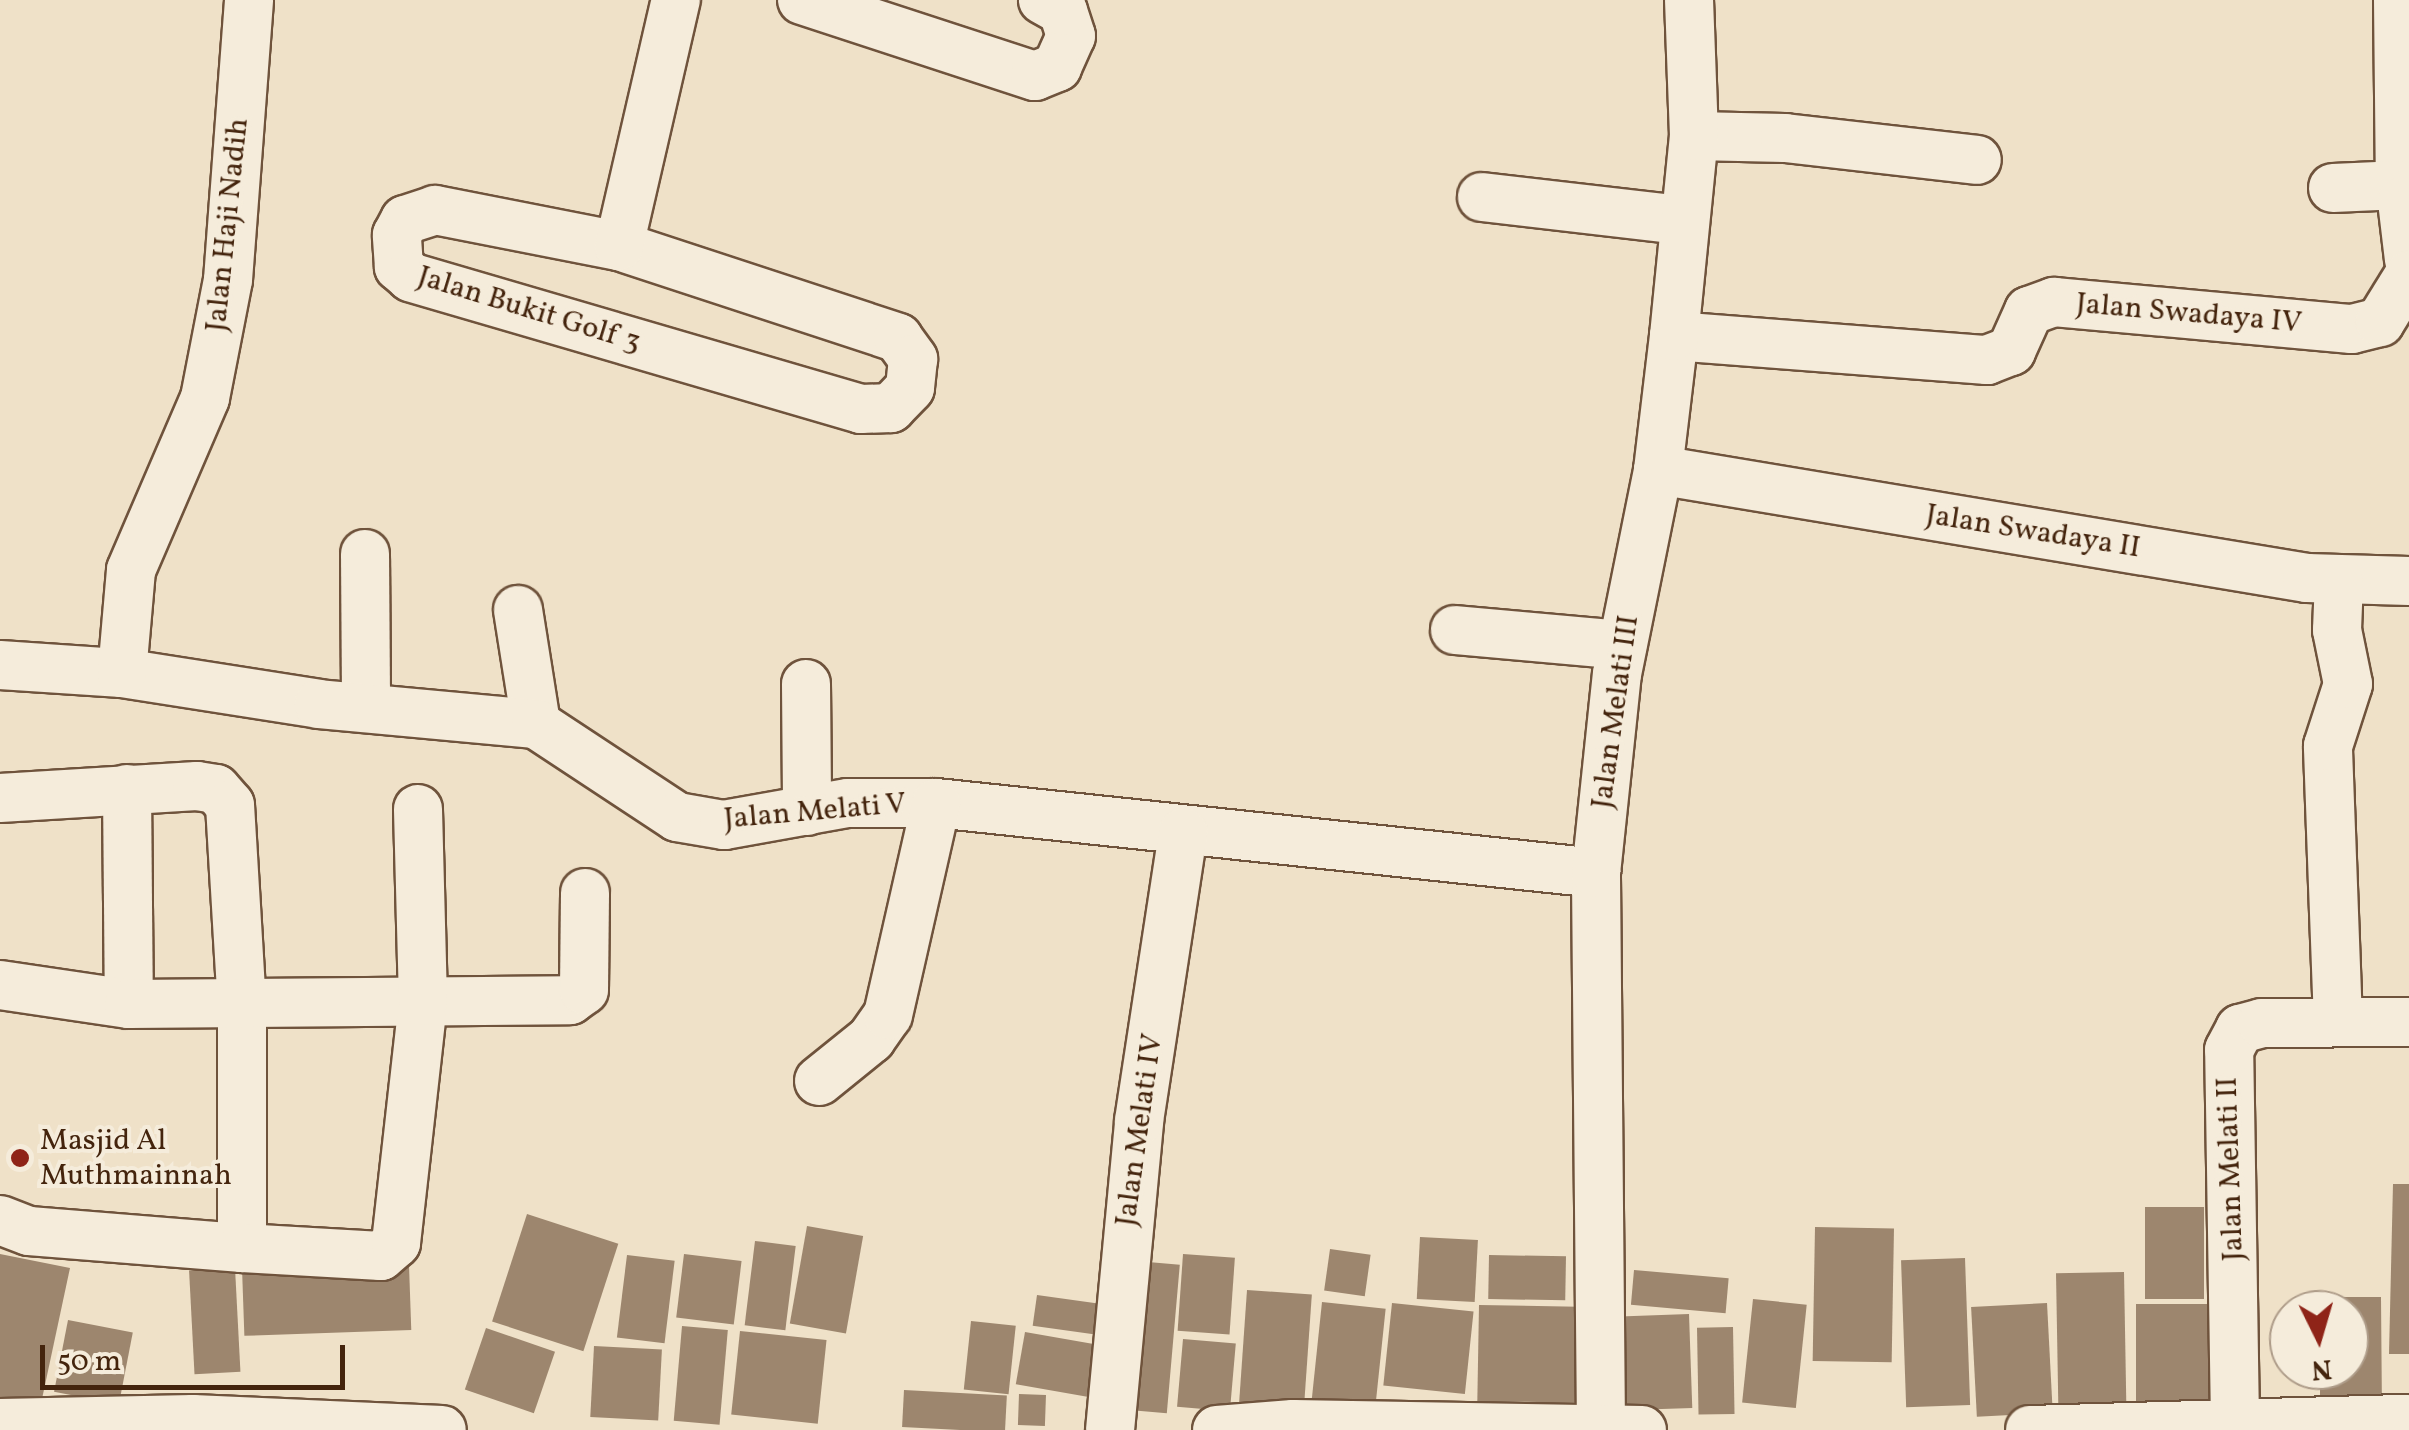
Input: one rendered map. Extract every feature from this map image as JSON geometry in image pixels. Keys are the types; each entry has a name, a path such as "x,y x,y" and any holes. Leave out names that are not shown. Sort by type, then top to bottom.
{"street":[{"name":"Jalan Haji Nadih","path":"122,672 131,570 206,398 228,280 248,0"},
{"path":"618,246 676,0"},
{"path":"802,0 1035,76 1057,68 1072,36 1062,11 1042,0"},
{"name":"Jalan Melati III","path":"1621,1429 1596,872 1622,646 1658,470 1674,336 1682,220 1694,136 1690,0"},
{"path":"2398,0 2404,226"},
{"path":"1694,136 1785,138 1977,160"},
{"path":"2334,188 2404,226"},
{"path":"1482,197 1682,220"},
{"name":"Jalan Bukit Golf 3","path":"435,210 618,246 898,338 914,360 910,388 891,408 861,410 411,277 395,252 405,220 435,210"},
{"name":"Jalan Swadaya IV","path":"1674,336 1987,360 2011,351 2029,312 2054,302 2352,329 2380,322 2404,226"},
{"name":"Jalan Swadaya II","path":"1658,470 2338,581 2409,581"},
{"path":"365,554 366,708"},
{"path":"2338,581 2338,630 2348,684 2328,746 2338,1022"},
{"path":"518,610 536,724"},
{"path":"1455,630 1622,646"},
{"name":"Jalan Melati V","path":"0,665 122,672 366,708 536,724 677,817 724,824 848,803 936,802 1183,832 1596,872"},
{"path":"806,684 807,811"},
{"path":"127,789 129,1004"},
{"path":"0,798 127,789 216,789 230,805 242,1006 242,1248"},
{"path":"819,1081 871,1039 888,1015 936,802"},
{"path":"0,1220 29,1230 242,1248 381,1256 396,1243 424,1001 418,808"},
{"name":"Jalan Melati IV","path":"1110,1430 1139,1121 1183,832"},
{"path":"0,985 129,1004 242,1006 570,1000 584,990 586,893"},
{"name":"Jalan Melati II","path":"2234,1422 2229,1050 2240,1029 2262,1023 2409,1022"},
{"path":"2030,1430 2409,1419"},
{"path":"0,1424 442,1430"},
{"path":"1217,1430 1621,1429"}],"building":[{"path":"2393,1184 2409,1184 2409,1354 2389,1354"},
{"path":"2145,1207 2204,1207 2204,1299 2145,1299"},
{"path":"527,1214 618,1244 583,1351 492,1321"},
{"path":"807,1226 863,1236 846,1333 790,1323"},
{"path":"1815,1227 1894,1228 1892,1362 1813,1361"},
{"path":"1420,1237 1478,1240 1475,1302 1417,1299"},
{"path":"755,1241 796,1246 785,1330 745,1325"},
{"path":"1330,1249 1371,1255 1365,1296 1324,1291"},
{"path":"0,1254 70,1268 39,1413 0,1405"},
{"path":"684,1254 742,1261 734,1325 676,1318"},
{"path":"1183,1254 1235,1258 1230,1334 1178,1331"},
{"path":"627,1255 675,1261 665,1343 617,1337"},
{"path":"1489,1255 1566,1256 1565,1300 1488,1299"},
{"path":"1965,1258 1970,1405 1906,1407 1901,1260"},
{"path":"1125,1260 1180,1265 1167,1413 1112,1408"},
{"path":"409,1265 411,1330 244,1336 242,1271"},
{"path":"235,1268 240,1372 195,1374 189,1270"},
{"path":"1634,1270 1729,1278 1726,1313 1631,1305"},
{"path":"2124,1272 2126,1403 2058,1404 2056,1273"},
{"path":"1247,1290 1312,1295 1304,1409 1239,1405"},
{"path":"1037,1295 1112,1306 1108,1336 1033,1326"},
{"path":"2369,1297 2381,1297 2382,1413 2320,1413 2320,1390 2369,1390"},
{"path":"1753,1299 1807,1305 1796,1408 1742,1402"},
{"path":"1322,1302 1386,1309 1375,1407 1312,1400"},
{"path":"1392,1303 1474,1312 1465,1394 1383,1386"},
{"path":"2047,1303 2053,1413 1977,1417 1971,1307"},
{"path":"2136,1304 2215,1304 2215,1417 2136,1417"},
{"path":"1479,1305 1592,1307 1590,1403 1477,1401"},
{"path":"1689,1314 1692,1408 1616,1411 1613,1317"},
{"path":"68,1320 133,1333 119,1404 54,1392"},
{"path":"971,1321 1016,1326 1009,1394 964,1390"},
{"path":"682,1326 728,1330 720,1425 674,1421"},
{"path":"1733,1327 1735,1414 1699,1415 1697,1328"},
{"path":"486,1328 555,1352 534,1413 465,1389"},
{"path":"740,1331 827,1340 818,1424 731,1415"},
{"path":"1025,1332 1111,1347 1101,1399 1016,1384"},
{"path":"1183,1339 1236,1344 1230,1411 1177,1407"},
{"path":"594,1346 662,1350 658,1420 590,1417"},
{"path":"904,1390 1007,1395 1005,1430 902,1427"},
{"path":"1019,1394 1046,1395 1045,1426 1018,1425"}],"place":[{"name":"Masjid Al Muthmainnah","path":"20,1158"}]}
